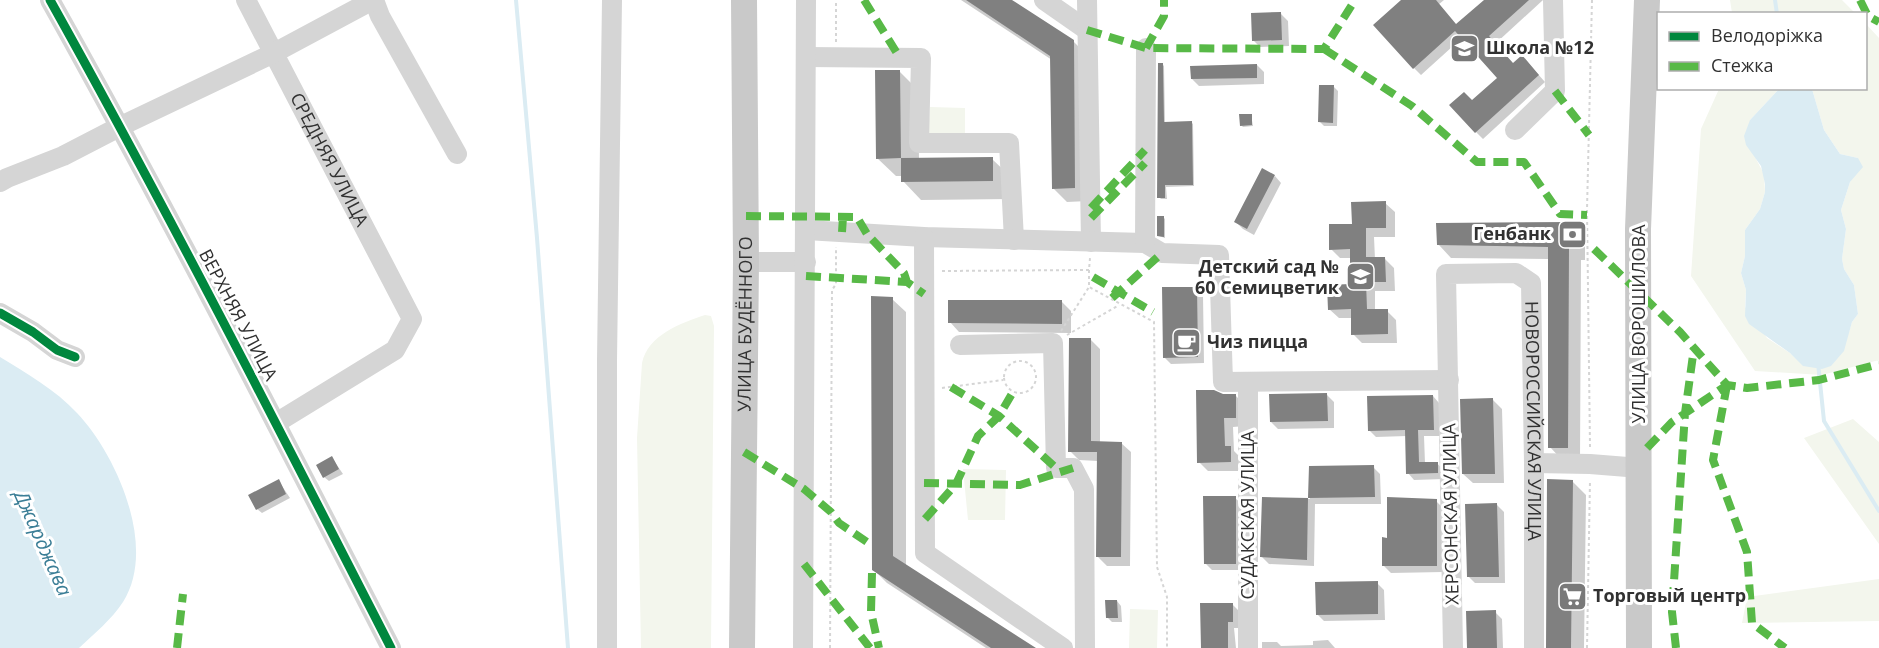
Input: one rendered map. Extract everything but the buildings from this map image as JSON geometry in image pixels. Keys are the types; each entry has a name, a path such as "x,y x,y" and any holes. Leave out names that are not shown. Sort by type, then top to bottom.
{"main road":[{"name":"УЛИЦА БУДЁННОГО","path":"742,648 746,262 744,0"},
{"name":"УЛИЦА ВОРОШИЛОВА","path":"1639,648 1638,229 1647,0"}],"street":[{"name":"ВЕРХНЯЯ УЛИЦА","path":"50,0 121,126 391,648"},
{"name":"СРЕДНЯЯ УЛИЦА","path":"246,0 412,319 395,350 276,423"},
{"path":"0,182 63,156 274,53 374,0 380,16 457,154"},
{"path":"608,648 607,360 612,0"},
{"path":"803,648 806,0"},
{"path":"1044,0 1087,30"},
{"path":"1087,0 1091,242"},
{"path":"1515,130 1555,91 1552,0"},
{"path":"1145,243 1146,48"},
{"path":"806,57 921,58 918,143 1010,143 1014,240"},
{"path":"806,230 924,237 1145,243 1162,253 1219,255 1223,382 1449,380"},
{"path":"924,237 925,553 1063,648"},
{"path":"746,262 806,262"},
{"name":"НОВОРОССИЙСКАЯ УЛИЦА","path":"1446,274 1516,273 1531,283 1534,648"},
{"name":"ХЕРСОНСКАЯ УЛИЦА","path":"1446,274 1453,648"},
{"path":"0,313 33,332 57,350 75,357"},
{"path":"960,345 1053,343 1056,468 1073,468 1084,489 1085,648"},
{"name":"СУДАКСКАЯ УЛИЦА","path":"1248,382 1248,648"},
{"path":"1534,463 1640,468"}],"path":[{"path":"836,57 837,0"},
{"path":"1587,648 1590,464 1587,210 1592,0"},
{"path":"830,648 832,290 836,284 836,232"},
{"path":"1053,343 1089,287 1091,242"},
{"path":"924,271 1089,270"},
{"path":"1089,287 1154,322 1157,567 1167,597 1167,648"},
{"path":"1053,343 1119,305"},
{"path":"1018,360 1028,363 1035,371 1033,387 1024,393 1013,392 1004,380 1003,374 1008,365 1018,360"},
{"path":"924,390 1004,380"}],"shaded area":[{"path":"1730,0 1842,0 1854,12 1732,12"},
{"path":"1867,25 1879,38 1879,360 1822,375 1755,371 1691,276 1701,129 1719,90 1778,90 1750,120 1756,159 1764,174 1765,192 1760,209 1745,230 1745,256 1741,273 1746,290 1745,307 1767,338 1790,353 1804,366 1849,332 1858,314 1854,285 1844,269 1842,259 1846,229 1841,210 1855,174 1858,158 1840,154 1824,130 1812,90 1867,90"},
{"path":"930,107 965,108 965,138 928,138"},
{"path":"705,315 711,316 714,326 711,648 641,648 637,438 642,363 645,353 658,338 676,326"},
{"path":"1853,419 1879,442 1879,544 1804,438"},
{"path":"963,469 1006,470 1005,520 968,520"},
{"path":"1879,579 1879,621 1742,623 1747,597"},
{"path":"1130,609 1158,610 1157,648 1129,648"}],"water":[{"path":"1778,90 1812,90 1824,130 1840,154 1858,158 1863,167 1850,182 1841,210 1846,229 1842,259 1844,269 1854,285 1858,314 1852,322 1844,351 1831,366 1822,369 1803,366 1790,353 1749,324 1745,316 1746,290 1741,273 1745,256 1745,230 1760,209 1765,192 1761,166 1746,145 1744,136 1750,120"},
{"name":"Джарджава","path":"0,357 50,389 77,413 106,452 128,502 134,529 136,555 133,580 119,608 79,648 0,648"}],"waterway":[{"path":"516,0 537,238 568,648"},
{"path":"1775,0 1777,12"},
{"path":"1818,363 1824,421 1879,511"}],"marked path":[{"path":"864,0 900,58"},
{"path":"1146,48 1164,16 1164,0"},
{"path":"1087,30 1146,48 1324,49 1355,0"},
{"path":"1860,0 1866,12"},
{"path":"1867,14 1879,22"},
{"path":"1324,49 1412,106 1477,162 1524,162 1560,214 1587,215"},
{"path":"1555,91 1589,135"},
{"path":"1091,208 1145,150"},
{"path":"1091,218 1145,163"},
{"path":"746,216 857,217 867,234 904,273 907,282"},
{"path":"842,232 843,217"},
{"path":"1594,249 1680,332 1727,385 1747,388 1819,380 1879,364"},
{"path":"1112,298 1162,253"},
{"path":"806,276 907,282 924,294"},
{"path":"1093,277 1153,312"},
{"path":"1676,648 1672,612 1685,413 1694,348"},
{"path":"1727,385 1713,460 1747,552 1752,623 1785,648"},
{"path":"1647,448 1672,422 1727,385"},
{"path":"951,387 999,416 1056,468"},
{"path":"925,519 956,484 978,436 999,416 1013,392"},
{"path":"744,452 804,489 831,512 839,523 867,542"},
{"path":"924,483 1020,485 1073,468"},
{"path":"804,564 870,648"},
{"path":"872,573 871,612 879,648"},
{"path":"177,648 183,594"}],"cycle path":[{"path":"50,0 181,241 391,648"},
{"path":"0,313 33,332 57,350 75,357"}],"place":[{"name":"Школа №12","path":"1465,48"},
{"name":"Генбанк","path":"1572,234"},
{"name":"Детский сад № 60 Семицветик","path":"1360,277"},
{"name":"Чиз пицца","path":"1186,342"},
{"name":"Торговый центр","path":"1572,596"}]}
